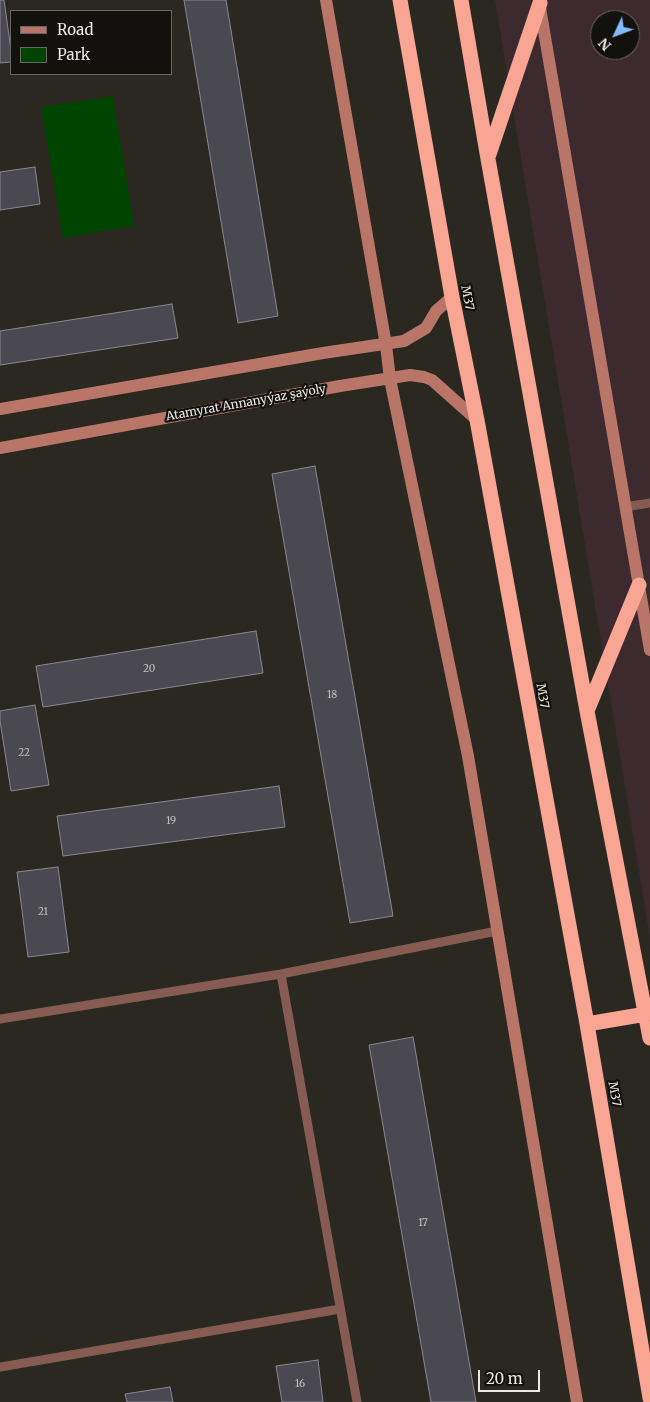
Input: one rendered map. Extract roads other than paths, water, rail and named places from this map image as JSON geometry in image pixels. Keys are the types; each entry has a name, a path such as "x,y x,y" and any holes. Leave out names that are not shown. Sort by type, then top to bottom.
{"highway":[{"name":"M37","path":"400,0 452,297 477,420 587,1024 650,1398"},
{"path":"461,0 587,711 650,1038"},
{"path":"488,159 539,2"},
{"path":"587,711 639,585"},
{"path":"587,1024 646,1014"}],"street":[{"path":"326,0 386,345 390,379 468,756 577,1402"},
{"path":"539,2 650,650"},
{"path":"0,409 313,354 404,341 426,328 436,311 452,297"},
{"name":"Atamyrat Annanyýaz şaýoly","path":"0,448 340,386 410,376 424,377 432,380 477,420"}],"lane":[{"path":"626,507 650,503"},
{"path":"0,1019 281,974 497,931"},
{"path":"281,974 357,1402"},
{"path":"0,1367 340,1310"}]}
